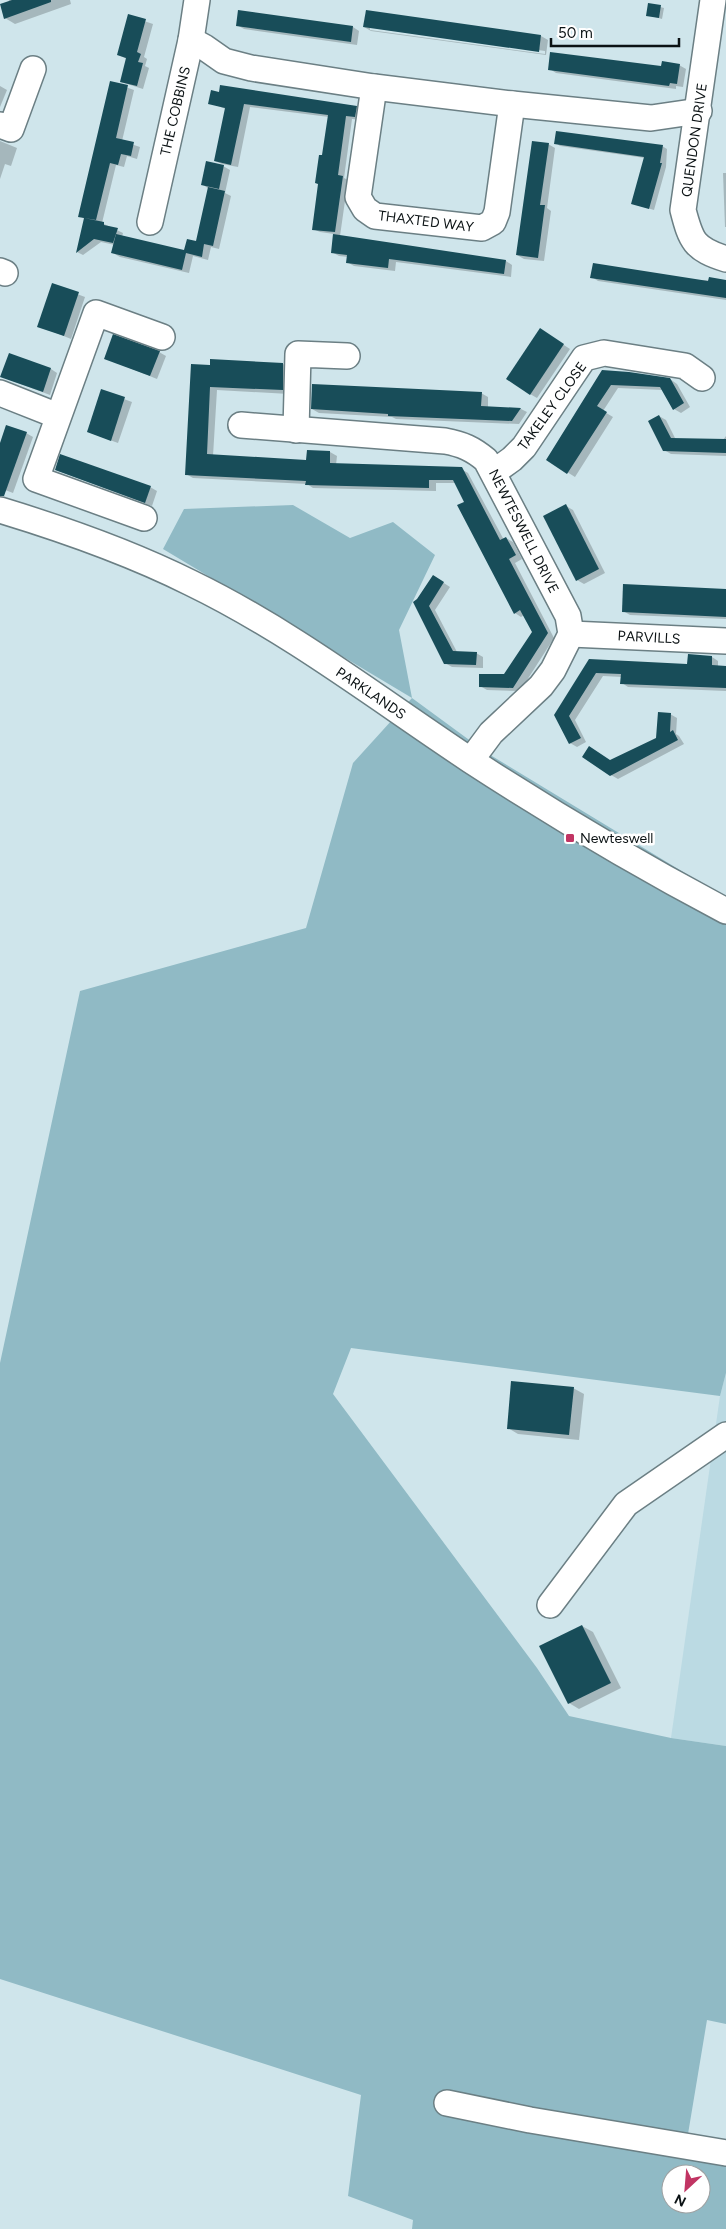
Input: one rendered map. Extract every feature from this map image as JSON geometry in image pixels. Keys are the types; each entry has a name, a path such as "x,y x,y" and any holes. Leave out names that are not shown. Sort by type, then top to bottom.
{"street":[{"name":"THE COBBINS","path":"150,222 191,40 197,0"},
{"name":"QUENDON DRIVE","path":"713,0 683,210 689,234 706,253 726,259"},
{"path":"191,40 224,61 251,68 374,87 512,104 652,118 698,111"},
{"path":"0,125 11,129 33,69"},
{"name":"THAXTED WAY","path":"374,87 358,197 365,209 375,216 482,228 493,222 497,212 512,104"},
{"path":"144,518 36,479 96,313 162,337"},
{"name":"TAKELEY CLOSE","path":"494,472 512,459 524,447 584,358 604,353 685,366 702,378"},
{"path":"296,430 298,354 347,356"},
{"path":"0,393 58,416"},
{"name":"NEWTESWELL DRIVE","path":"241,424 459,443 474,449 486,460 494,472 568,616 571,634"},
{"name":"PARKLANDS","path":"0,510 84,536 191,583 272,627 472,760 654,873 726,911"},
{"path":"472,760 491,733 541,686 561,657 571,634"},
{"name":"PARVILLS","path":"571,634 726,641"},
{"path":"550,1605 626,1504 726,1435"},
{"path":"447,2103 530,2120 726,2153"}],"shaded area":[{"path":"293,505 350,538 393,522 435,555 399,630 412,698 163,549 184,509"},
{"path":"412,698 487,753 726,898 726,1373 720,1396 351,1348 333,1394 537,1668 569,1716 671,1738 726,1746 726,2024 707,2020 685,2152 726,2161 726,2229 412,2229 413,2220 348,2196 361,2095 0,1979 0,1363 80,991 306,928 353,763"},
{"path":"726,1373 726,1746 671,1738 720,1396"}],"building":[{"path":"12,0 51,0 51,2 4,19 0,4"},
{"path":"648,3 661,5 659,18 646,16"},
{"path":"238,10 353,26 351,42 236,26"},
{"path":"366,10 541,35 539,52 363,27"},
{"path":"128,14 146,19 137,52 141,54 138,62 143,63 137,86 120,82 126,58 117,55"},
{"path":"550,52 661,66 662,61 680,64 677,84 670,83 669,86 548,70"},
{"path":"110,81 128,85 116,138 134,142 131,156 121,154 118,165 110,163 96,220 78,217"},
{"path":"220,85 357,106 355,117 346,116 338,175 343,176 335,232 312,230 318,184 315,183 319,155 322,155 328,115 244,104 231,165 214,161 225,108 208,104 211,90 219,92"},
{"path":"556,131 663,145 660,163 662,163 649,209 631,204 644,157 554,144"},
{"path":"532,141 549,143 540,205 545,205 538,258 516,255"},
{"path":"206,161 224,165 219,189 201,185"},
{"path":"208,187 225,191 213,246 204,244 202,257 186,253 182,270 111,253 116,234 184,250 187,239 196,241"},
{"path":"84,218 104,222 104,225 118,228 113,243 94,239 76,253"},
{"path":"333,234 506,260 504,274 389,259 388,268 346,263 347,255 331,253"},
{"path":"593,263 708,281 709,277 726,280 726,298 590,278"},
{"path":"52,283 79,292 64,336 37,327"},
{"path":"540,328 564,344 530,395 506,379"},
{"path":"113,334 160,351 150,376 104,359"},
{"path":"9,353 51,368 43,392 0,377"},
{"path":"210,359 283,363 283,390 210,387 207,454 306,460 307,450 330,451 330,463 462,467 500,540 506,537 516,555 509,559 548,633 513,688 479,687 479,674 504,674 532,632 520,610 514,614 457,505 464,502 453,480 429,480 429,488 305,485 306,481 185,475 191,364 210,365"},
{"path":"602,370 670,378 684,403 673,410 660,387 611,385 597,406 607,412 567,474 546,460"},
{"path":"312,384 482,392 481,406 521,408 512,421 388,416 388,414 311,409"},
{"path":"101,389 125,397 111,441 87,432"},
{"path":"659,415 671,438 726,439 726,453 663,451 648,421"},
{"path":"6,425 27,432 4,496 0,496 0,443"},
{"path":"60,454 151,486 145,503 55,470"},
{"path":"566,504 599,569 576,581 543,516"},
{"path":"433,575 444,582 429,606 453,651 477,652 476,665 444,664 413,602"},
{"path":"623,584 726,589 726,617 622,612"},
{"path":"688,654 712,656 712,665 726,666 726,688 620,684 621,674 596,673 569,716 581,738 569,744 554,715 589,659 687,664"},
{"path":"658,712 671,713 670,732 673,730 678,740 610,776 582,757 589,746 610,760 656,738"},
{"path":"511,1381 574,1387 569,1435 507,1429"},
{"path":"582,1625 611,1683 568,1704 539,1646"}],"place":[{"name":"Newteswell","path":"570,838"}]}
